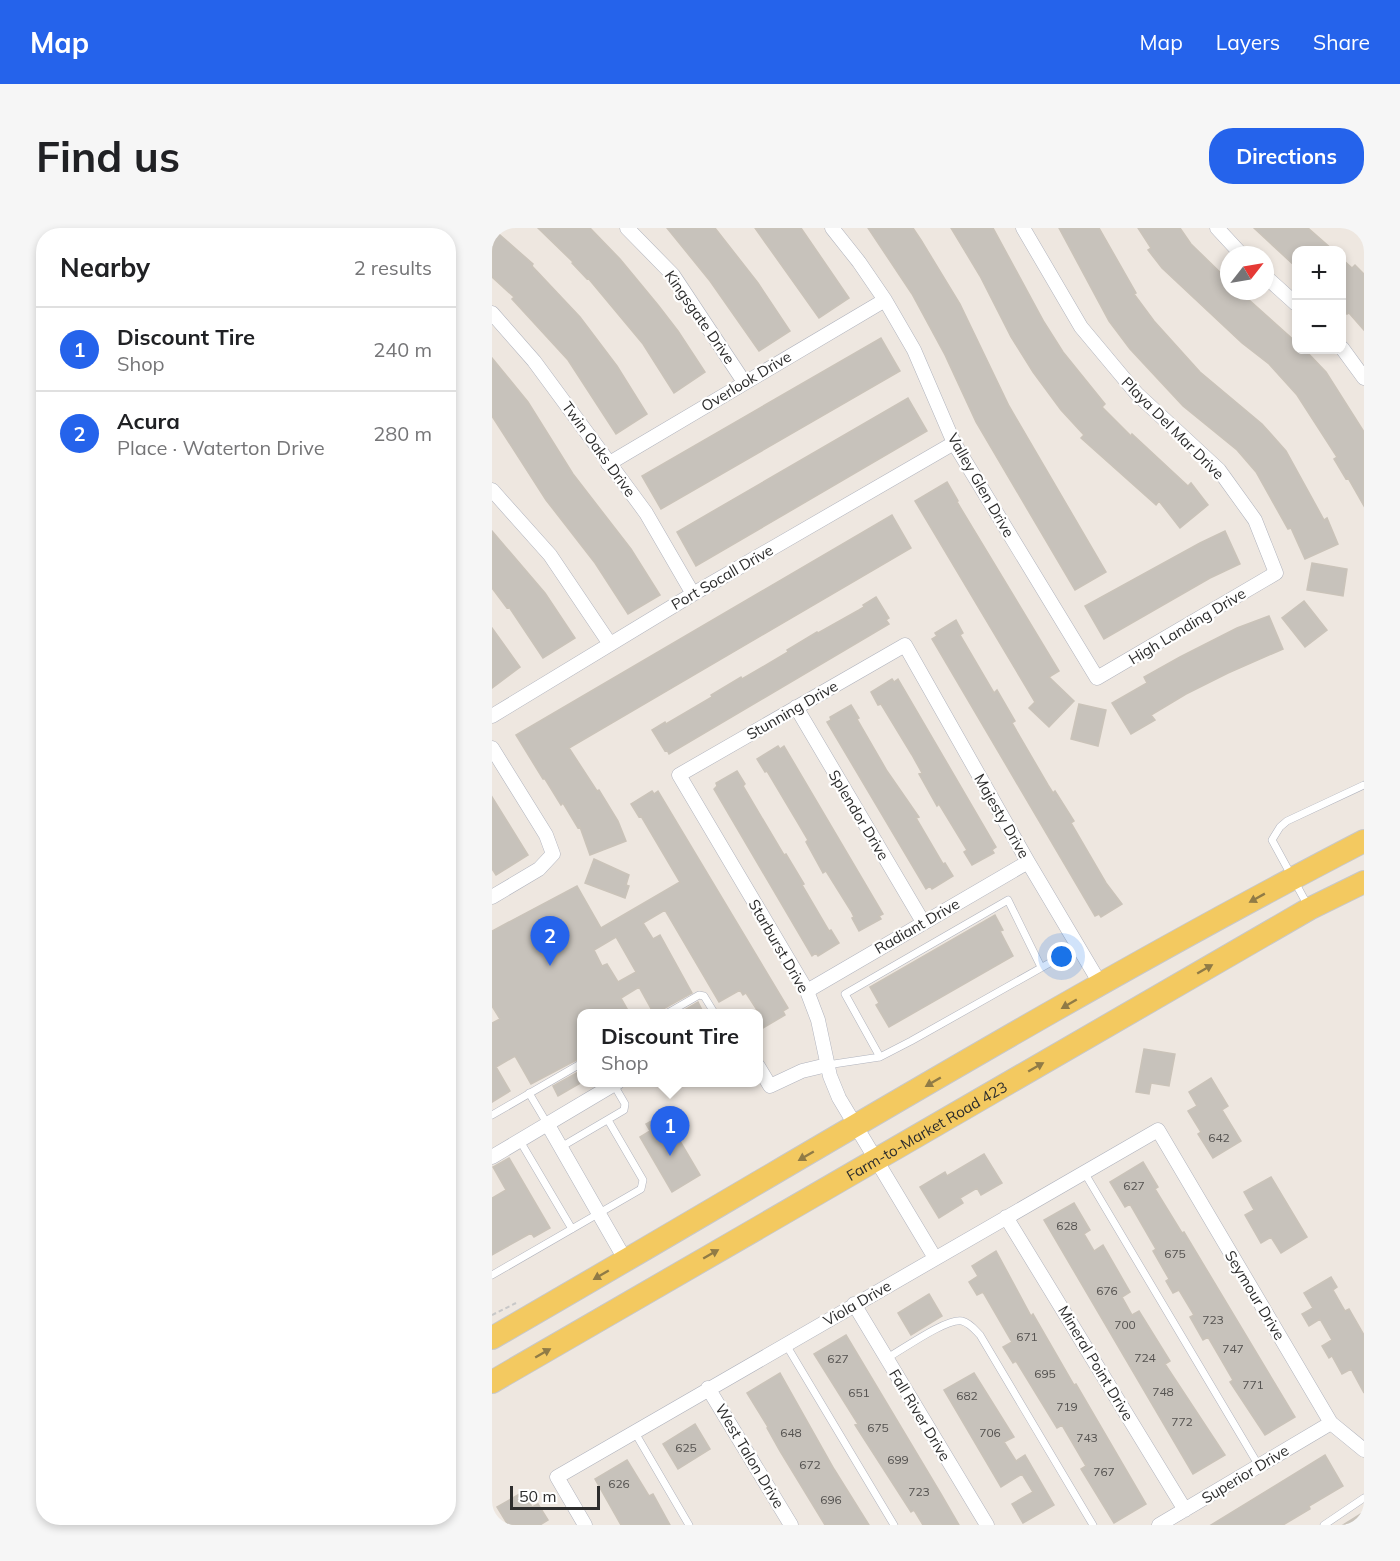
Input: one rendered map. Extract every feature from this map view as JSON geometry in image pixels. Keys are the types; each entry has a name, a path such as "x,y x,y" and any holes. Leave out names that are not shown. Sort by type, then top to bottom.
{"main road":[{"path":"492,1338 1101,985 1364,841"},
{"name":"Farm-to-Market Road 423","path":"492,1382 1309,909 1364,882"}],"street":[{"name":"Kingsgate Drive","path":"627,228 673,275 744,382"},
{"name":"Valley Glen Drive","path":"832,228 885,300 914,350 954,443 1097,678"},
{"name":"Playa Del Mar Drive","path":"1023,228 1081,327 1137,394 1219,470 1255,520 1276,573"},
{"path":"1217,228 1234,246"},
{"path":"1274,284 1292,300"},
{"name":"Overlook Drive","path":"608,464 885,300"},
{"name":"Twin Oaks Drive","path":"492,313 534,361 646,513 693,594"},
{"path":"1346,354 1364,378"},
{"name":"Port Socall Drive","path":"492,716 693,594 954,443"},
{"path":"492,490 550,555 610,644"},
{"name":"High Landing Drive","path":"1097,678 1276,573"},
{"name":"Stunning Drive","path":"679,774 905,645"},
{"name":"Majesty Drive","path":"905,645 1028,862 1101,985"},
{"name":"Splendor Drive","path":"796,707 923,922"},
{"path":"492,748 546,835 553,854 539,869 492,897"},
{"name":"Starburst Drive","path":"679,774 807,991 818,1020 828,1065 839,1098 935,1258"},
{"name":"Radiant Drive","path":"807,991 1028,862"},
{"path":"763,1073 770,1086 802,1071 828,1065"},
{"path":"492,1157 611,1087"},
{"path":"548,1125 626,1261"},
{"name":"Viola Drive","path":"585,1525 556,1477 1158,1130"},
{"name":"Seymour Drive","path":"1158,1130 1332,1423 1364,1450"},
{"name":"Mineral Point Drive","path":"1006,1217 1185,1510"},
{"name":"Fall River Drive","path":"854,1304 987,1525"},
{"name":"West Talon Drive","path":"708,1388 791,1525"},
{"name":"Superior Drive","path":"1159,1525 1332,1423"}],"lane":[{"path":"1309,909 1272,840 1287,821 1364,785"},
{"path":"880,1057 845,994 1008,900 1041,967"},
{"path":"828,1065 880,1057 1077,947"},
{"path":"675,1009 699,995 704,996 712,1009"},
{"path":"492,1115 577,1066"},
{"path":"561,1147 624,1110 625,1104 617,1087"},
{"path":"529,1093 548,1125"},
{"path":"492,1275 641,1189 643,1180 608,1120"},
{"path":"520,1141 572,1229"},
{"path":"1084,1172 1259,1466"},
{"path":"887,1358 948,1323 961,1320 970,1324 980,1335 1093,1525"},
{"path":"785,1343 894,1525"},
{"path":"634,1431 689,1525"},
{"path":"1324,1525 1364,1498"}],"building":[{"path":"492,228 533,264 532,266 580,317 617,366 647,414 616,434 568,360 512,299 514,297 492,277"},
{"path":"538,228 590,228 620,259 658,305 705,372 674,393 643,344 588,278"},
{"path":"667,228 715,228 758,283 790,331 759,351 710,281"},
{"path":"755,228 801,228 849,298 819,318"},
{"path":"868,228 913,228 960,304 1009,406 1106,572 1075,590 976,422 945,355 912,294"},
{"path":"951,228 993,228 1044,322 1063,352 1105,404 1102,407 1188,486 1191,483 1208,505 1180,528 1159,501 1156,505 1081,438 1084,435 1061,410 1011,337 980,276"},
{"path":"1059,228 1099,228 1136,293 1134,294 1154,321 1200,372 1262,424 1286,451 1324,520 1327,518 1338,544 1305,559 1291,528 1288,529 1256,472 1237,450 1183,406 1130,349 1109,321"},
{"path":"1138,228 1180,228 1191,244 1220,272 1220,300 1249,300 1292,338 1292,354 1309,354 1326,372 1364,432 1364,506 1334,459 1337,457 1297,395 1269,364 1242,343 1162,268 1148,250 1151,248"},
{"path":"1254,228 1308,228 1328,246 1292,246 1292,263"},
{"path":"1346,263 1352,268 1355,265 1364,274 1364,330 1349,313 1347,314"},
{"path":"881,338 900,371 661,509 642,476"},
{"path":"492,358 528,402 573,474 631,549 660,595 628,614 595,563 546,500 492,416"},
{"path":"908,398 927,431 696,566 677,532"},
{"path":"947,482 1059,671 1049,677 1074,701 1049,727 1029,708 1035,702 915,501"},
{"path":"892,515 911,548 569,748 618,821 626,841 590,855 580,827 578,828 563,803 561,805 516,735"},
{"path":"492,531 545,593 575,638 543,658 509,607 507,608 492,588"},
{"path":"1225,531 1240,564 1210,578 1104,639 1085,606"},
{"path":"1312,563 1347,569 1343,596 1307,590"},
{"path":"876,597 889,618 886,620 889,624 669,754 667,750 665,751 652,730 788,652 787,650 817,632 859,610"},
{"path":"1304,601 1327,630 1305,647 1282,618"},
{"path":"1269,616 1283,649 1186,694 1151,715 1155,720 1131,734 1112,703 1147,683 1144,677 1180,657 1237,628"},
{"path":"956,620 963,633 960,635 994,693 997,690 1015,721 1012,723 1048,785 1053,793 1055,791 1074,821 1071,823 1106,883 1122,904 1101,917 1099,914 1095,916 932,639 937,636 935,633"},
{"path":"492,628 520,667 492,688"},
{"path":"892,679 894,682 898,679 996,847 992,850 994,853 972,865 964,852 967,850 939,804 937,806 919,774 922,773 912,755 881,704 878,705 871,692"},
{"path":"1079,704 1106,710 1098,746 1071,739"},
{"path":"851,705 887,771 919,817 916,818 943,864 945,863 953,876 932,889 930,886 926,889 827,722 831,720 830,717"},
{"path":"778,746 780,749 784,746 883,914 879,916 881,919 859,931 851,911 826,871 823,873 806,842 808,840 767,771 765,772 757,759"},
{"path":"737,771 745,784 743,786 804,884 802,885 829,931 831,930 839,943 818,956 816,953 812,956 714,789 717,786 716,783"},
{"path":"652,791 654,794 658,791 788,1008 783,1011 785,1015 763,1028 763,1009 756,1009 746,993 743,995 740,990 719,1002 665,910 643,923 653,939 660,935 692,993 663,1009 651,1009 639,987 621,998 627,1009 577,1009 577,1060 531,1084 515,1056 496,1067 510,1091 492,1102 492,1023 500,1019 492,1006 492,931 577,886 601,928 680,882 641,816 639,817 631,804","holes":["616,937 636,972 618,982 607,964 602,966 594,950"]},
{"path":"492,797 528,855 496,875 492,869"},
{"path":"594,859 629,875 626,885 629,886 625,898 585,883"},
{"path":"995,915 1003,930 1000,931 1013,956 889,1027 876,1005 879,1003 870,987"},
{"path":"698,1002 702,1009 686,1009"},
{"path":"1144,1049 1175,1054 1169,1086 1151,1083 1149,1094 1136,1092"},
{"path":"577,1073 577,1085 558,1096 553,1086"},
{"path":"1211,1078 1228,1106 1222,1110 1241,1141 1213,1158 1198,1134 1201,1132 1188,1111 1197,1106 1189,1092"},
{"path":"664,1114 700,1175 672,1192 640,1137 650,1131 646,1124"},
{"path":"984,1154 1002,1183 981,1195 977,1188 960,1198 963,1203 939,1218 920,1187 945,1172 947,1176"},
{"path":"509,1158 550,1228 534,1237 531,1233 492,1255 492,1198 506,1190 493,1167"},
{"path":"1143,1162 1158,1187 1155,1189 1182,1233 1184,1232 1295,1417 1265,1435 1230,1382 1233,1380 1208,1337 1203,1340 1190,1317 1194,1315 1179,1290 1173,1293 1166,1281 1169,1279 1153,1251 1156,1249 1130,1204 1125,1207 1110,1182"},
{"path":"1271,1177 1307,1237 1281,1253 1271,1237 1261,1243 1245,1215 1254,1210 1244,1192"},
{"path":"1074,1203 1090,1230 1084,1234 1094,1251 1103,1245 1130,1292 1122,1297 1132,1315 1139,1311 1170,1361 1165,1364 1225,1455 1193,1474 1044,1220"},
{"path":"996,1251 1031,1316 1033,1314 1074,1385 1076,1384 1146,1504 1114,1523 1081,1469 1086,1466 1062,1425 1057,1428 1016,1361 1013,1363 1003,1347 1012,1342 983,1292 977,1295 969,1282 978,1276 972,1266"},
{"path":"1331,1277 1337,1287 1333,1290 1345,1311 1349,1309 1364,1335 1364,1393 1351,1369 1342,1374 1332,1356 1329,1358 1322,1346 1332,1340 1320,1319 1309,1326 1302,1314 1313,1308 1304,1293"},
{"path":"929,1294 942,1316 911,1335 898,1313"},
{"path":"846,1335 959,1525 923,1525 914,1510 911,1512 855,1425 858,1424 814,1354"},
{"path":"780,1373 834,1469 869,1525 825,1525 780,1451 747,1393"},
{"path":"974,1373 1014,1437 1004,1442 1016,1461 1025,1455 1054,1505 1023,1523 1012,1504 1033,1492 1022,1474 1001,1487 944,1390"},
{"path":"695,1424 710,1449 678,1469 663,1444"},
{"path":"1325,1455 1343,1486 1309,1506 1310,1509 1283,1525 1211,1525"},
{"path":"627,1460 649,1496 653,1494 670,1525 621,1525 595,1479"},
{"path":"523,1492 532,1507 538,1504 548,1520 540,1525 508,1525 497,1507"},
{"path":"1364,1512 1364,1525 1343,1525"}],"place":[{"name":"Acura","path":"550,966"},
{"name":"Discount Tire","path":"670,1156"}]}
